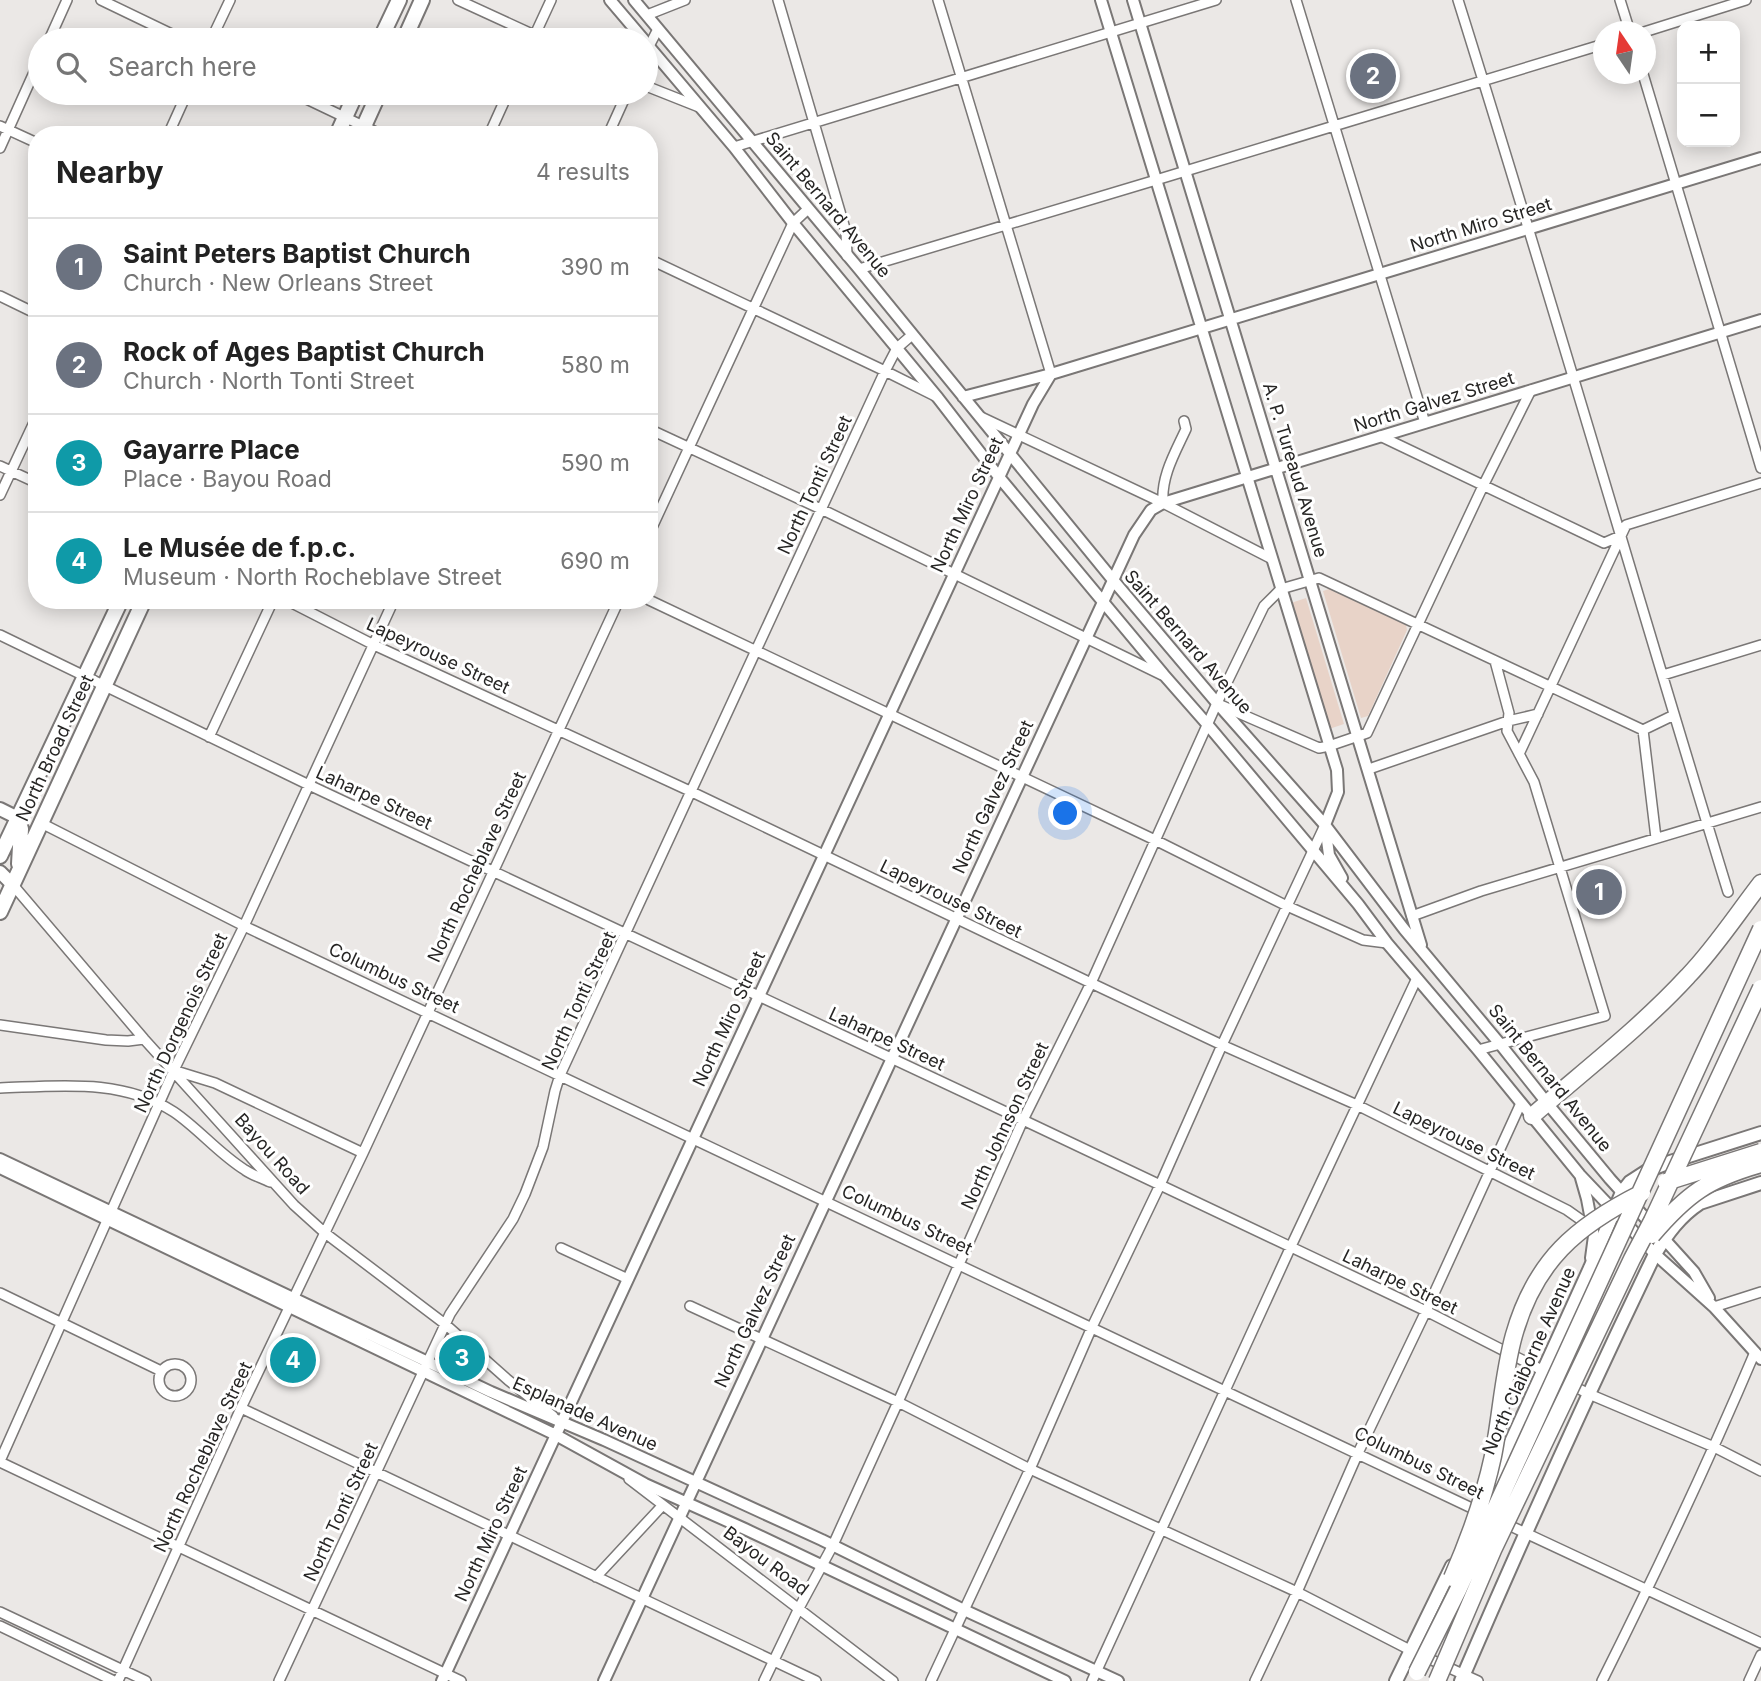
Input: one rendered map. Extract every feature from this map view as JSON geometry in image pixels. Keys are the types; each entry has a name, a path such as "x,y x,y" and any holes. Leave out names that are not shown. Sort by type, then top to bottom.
{"highway":[{"path":"1526,1110 1547,1103 1640,1023 1703,960 1761,883"},
{"path":"1415,1677 1458,1590 1761,929"},
{"path":"1437,1681 1493,1550 1632,1259 1653,1221 1761,988"},
{"path":"1415,1677 1464,1550 1486,1484 1514,1336 1528,1298 1545,1266 1575,1234 1622,1203 1681,1176 1761,1152"},
{"path":"1632,1259 1669,1216 1699,1189 1724,1176 1761,1164"}],"main road":[{"path":"386,28 399,0"},
{"path":"409,28 422,0"},
{"path":"341,126 350,105"},
{"path":"364,126 373,105"},
{"name":"North Broad Street","path":"0,856 117,609"},
{"name":"North Broad Street","path":"0,912 140,609"},
{"path":"0,809 18,818 21,829 19,869"},
{"name":"Bayou Road","path":"0,872 12,885"},
{"name":"North Claiborne Avenue","path":"1396,1681 1480,1511 1622,1192 1630,1182 1647,1171 1761,1133"},
{"path":"1462,1678 1525,1533 1664,1238 1677,1221 1700,1203 1761,1183"}],"street":[{"path":"54,28 67,0"},
{"path":"101,0 159,28"},
{"path":"217,28 230,0"},
{"path":"458,0 513,28"},
{"path":"538,28 551,0"},
{"name":"Saint Bernard Avenue","path":"610,0 632,28"},
{"name":"Saint Bernard Avenue","path":"634,0 657,28"},
{"path":"647,15 685,0"},
{"path":"778,0 846,233 847,256"},
{"path":"938,0 1051,374"},
{"path":"931,1681 1313,852 1338,792 1337,770 1101,0"},
{"name":"A. P. Tureaud Avenue","path":"1133,0 1423,950"},
{"path":"734,147 1216,0"},
{"path":"1296,0 1425,423"},
{"path":"1458,0 1728,892"},
{"path":"1620,0 1627,21"},
{"path":"1656,28 1746,0"},
{"name":"Saint Bernard Avenue","path":"658,29 859,269 1113,580 1325,825 1404,929 1547,1103 1694,1272 1714,1307"},
{"path":"859,269 1593,47"},
{"name":"Saint Bernard Avenue","path":"658,59 734,147 999,477 1358,904 1387,943 1580,1175 1655,1254 1714,1307 1758,1356"},
{"path":"0,148 4,128 28,82"},
{"path":"1646,84 1761,468"},
{"path":"658,91 699,107"},
{"path":"171,126 181,105"},
{"path":"320,105 357,126"},
{"path":"493,126 503,105"},
{"path":"612,126 622,105"},
{"path":"4,128 28,139"},
{"name":"North Miro Street","path":"962,397 1051,374 1202,329 1761,158"},
{"path":"658,514 793,223 808,209"},
{"path":"658,262 938,398"},
{"path":"0,296 28,310"},
{"name":"North Galvez Street","path":"604,1681 1086,637 1138,528 1151,510 1163,503 1761,320"},
{"name":"North Tonti Street","path":"279,1681 450,1314 513,1219 526,1194 543,1147 560,1075 885,371 897,348 912,335"},
{"name":"North Miro Street","path":"444,1677 556,1435 560,1420 628,1279 1018,436 1051,374"},
{"path":"1217,703 1319,748 1367,733 1531,390"},
{"path":"977,415 1163,503 1272,559"},
{"path":"1163,503 1164,480 1186,429 1184,421"},
{"path":"658,433 1164,675"},
{"path":"0,495 28,435"},
{"path":"1380,436 1604,543 1620,536"},
{"path":"0,466 28,479"},
{"path":"1518,754 1626,525 1761,483"},
{"path":"1281,589 1319,578 1643,730"},
{"name":"North Johnson Street","path":"764,1681 833,1545 1023,1120 1091,983 1217,703 1264,606 1281,589"},
{"path":"658,604 1363,940 1387,943 1404,929"},
{"path":"209,737 268,609"},
{"name":"Lapeyrouse Street","path":"304,609 374,645 692,792 1222,1045 1357,1105 1567,1210 1584,1222 1594,1236"},
{"name":"North Dorgenois Street","path":"0,1461 174,1070 244,926 390,609"},
{"name":"North Rocheblave Street","path":"116,1681 615,609"},
{"name":"Laharpe Street","path":"0,635 309,785 1426,1311 1589,1394 1714,1447 1761,1471"},
{"path":"1663,675 1761,645"},
{"path":"1478,1050 1605,1016 1534,782 1507,731 1509,713 1495,661"},
{"path":"1369,769 1508,721 1538,714"},
{"path":"1643,730 1674,715"},
{"path":"1643,730 1656,838"},
{"path":"1412,916 1480,891 1761,807"},
{"name":"Columbus Street","path":"41,823 244,926 1761,1643"},
{"path":"1325,825 1329,855 1358,904"},
{"name":"Bayou Road","path":"12,885 144,1038 294,1205 324,1233 445,1324 508,1380 560,1420"},
{"path":"1094,1676 1417,978"},
{"path":"0,1025 106,1040 128,1041 144,1038"},
{"path":"174,1070 215,1083 362,1153"},
{"path":"0,1088 99,1086 121,1090 159,1104 174,1113 246,1171 274,1184"},
{"path":"1255,1681 1357,1453 1426,1311 1489,1171 1526,1110"},
{"name":"Esplanade Avenue","path":"0,1159 110,1216 425,1367 589,1452 617,1470 1065,1681"},
{"name":"Esplanade Avenue","path":"0,1168 110,1216"},
{"path":"1580,1175 1594,1236 1590,1268"},
{"path":"561,1248 628,1279"},
{"path":"1714,1307 1761,1292"},
{"path":"0,1293 161,1371"},
{"path":"690,1306 898,1402 1030,1469 1297,1592 1462,1678 1478,1681"},
{"path":"1602,1681 1758,1356"},
{"name":"Esplanade Avenue","path":"425,1367 560,1420 833,1545 1094,1676 1118,1681"},
{"path":"241,1408 816,1681"},
{"path":"0,1461 312,1610 444,1677 461,1681"},
{"name":"Bayou Road","path":"617,1470 893,1681"},
{"path":"596,1577 662,1506"},
{"path":"0,1612 146,1681"},
{"path":"0,1626 116,1681"},
{"path":"1749,1681 1761,1655"}],"shaded area":[{"path":"1329,589 1406,625 1407,630 1368,716 1361,718 1323,591"},
{"path":"1306,598 1344,724 1329,729 1291,603"}],"place":[{"name":"Rock of Ages Baptist Church","path":"1373,76"},
{"name":"Saint Peters Baptist Church","path":"1599,892"},
{"name":"Gayarre Place","path":"462,1358"},
{"name":"Le Musée de f.p.c.","path":"293,1360"}]}
